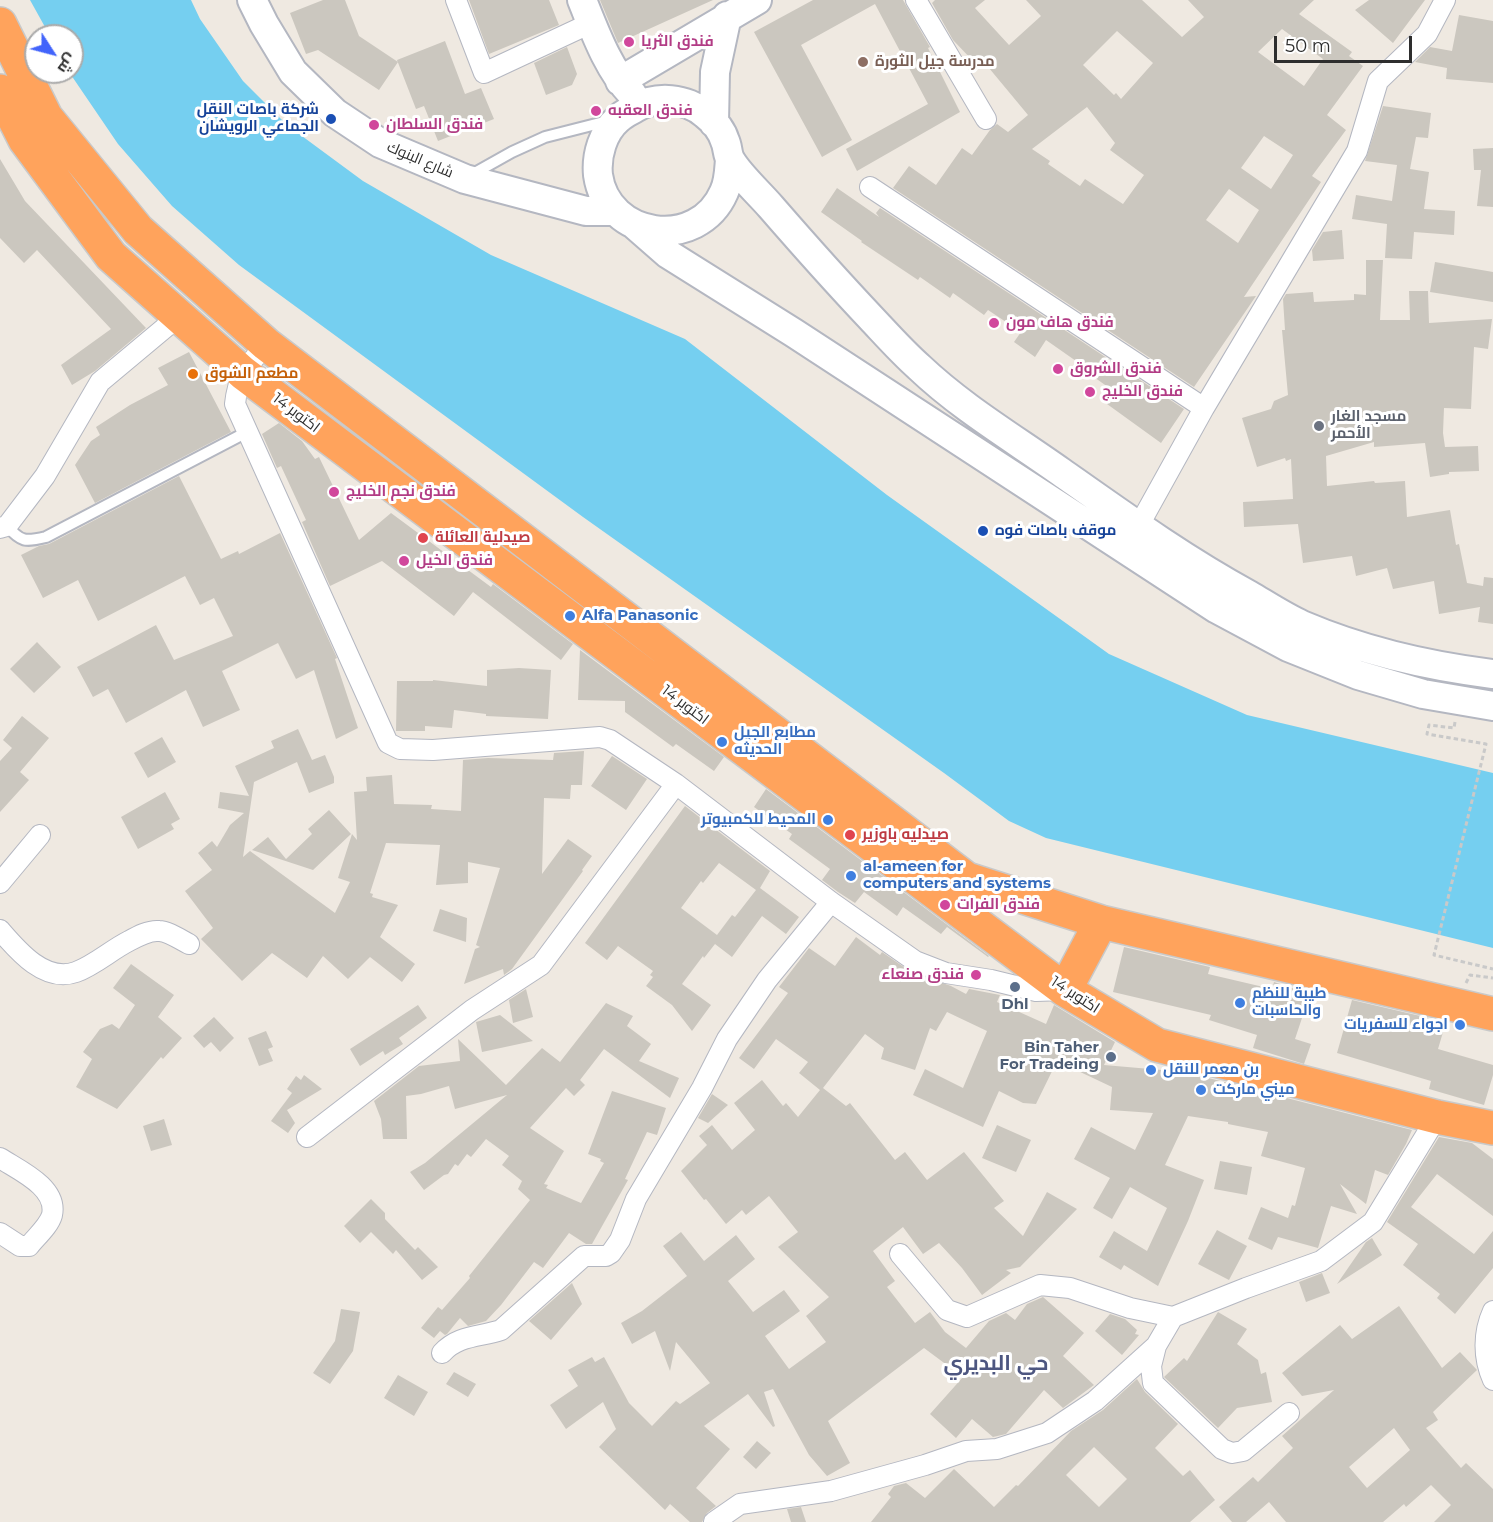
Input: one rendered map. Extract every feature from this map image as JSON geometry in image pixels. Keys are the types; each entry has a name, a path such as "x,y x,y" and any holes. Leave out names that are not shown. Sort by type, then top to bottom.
{"highway":[{"path":"0,24 46,117 138,231 266,344 967,879 1101,922 1493,1014"},
{"name":"14 اكتوبر","path":"0,91 25,140 111,256 243,373 1065,990 1157,1045 1437,1117 1493,1128"},
{"path":"1065,990 1101,922"}],"main road":[{"name":"شارع البنوك","path":"252,0 293,72 335,113 380,143 465,179 586,211 625,218"},
{"path":"620,81 757,0"},
{"path":"586,12 620,81 642,104"},
{"path":"714,123 715,72 727,16"},
{"path":"625,218 651,230 668,232 686,228 701,220 724,194 729,177 730,159 725,140 714,123 691,105 662,100 642,104 618,119 605,135 599,154 598,175 604,194 625,218 668,254 794,333 1217,609 1288,647 1358,675 1423,694 1493,706"},
{"path":"730,159 813,255 919,368 953,396 1138,527 1219,579 1301,624 1373,650 1452,669 1493,674"}],"street":[{"path":"456,0 484,73 586,12"},
{"path":"938,0 919,7 986,119"},
{"path":"1138,527 1204,408 1357,151 1378,81 1427,34 1445,0"},
{"path":"870,187 1204,408"},
{"path":"4,527 45,476 100,382 179,316"},
{"path":"266,344 243,373 237,386 235,404 388,743 400,749 434,750 600,737 610,740 676,784 831,902 915,961 946,973 991,980 1036,991 1065,990"},
{"path":"307,1137 472,1010 541,965 676,784"},
{"path":"0,883 40,834"},
{"path":"442,1353 446,1348 470,1336 481,1336 501,1330 584,1256 606,1256 611,1253 620,1240 636,1198 702,1088 728,1039 767,980 831,902"},
{"path":"0,930 21,954 40,968 62,975 76,972 90,965 142,934 160,931 189,944"},
{"path":"900,1254 947,1310 967,1317 1040,1285 1070,1288 1130,1308 1173,1317 1321,1261 1362,1232 1379,1214 1437,1117"},
{"path":"0,1158 40,1184 49,1197 52,1214 29,1246 20,1246 0,1233"},
{"path":"1493,1311 1489,1320 1484,1349 1493,1380"},
{"path":"1173,1317 1156,1346 1151,1366 1153,1383 1222,1449 1232,1453 1243,1451 1289,1413"},
{"path":"714,1522 740,1504 831,1491 966,1451 997,1449 1047,1432 1095,1401 1156,1346"}],"lane":[{"path":"465,179 512,152 545,137 618,119"},
{"path":"4,527 18,538 32,540 46,537 247,432"}],"path":[{"path":"1458,700 1454,728 1429,725 1427,734 1486,744 1434,955 1493,969"}],"water":[{"path":"30,0 191,0 200,19 243,81 287,125 363,181 491,255 685,339 887,495 1109,654 1247,715 1493,773 1493,948 1046,838 1009,821 583,517 239,265 172,206 118,144 77,84 84,84 84,24 43,24"}],"building":[{"path":"323,0 345,0 359,36 398,62 379,90 318,50 306,54 290,13"},
{"path":"469,0 549,0 559,25 489,54"},
{"path":"600,0 713,0 618,43"},
{"path":"813,0 903,0 930,47 928,48 960,112 857,171 846,149 928,104 875,4 801,45 852,140 822,157 754,32"},
{"path":"935,0 985,0 975,8 1009,45 1041,16 1026,0 1142,0 1182,37 1204,17 1188,0 1314,0 1299,14 1352,52 1349,56 1363,66 1327,115 1346,130 1312,176 1321,182 1244,297 1256,296 1194,387 893,188 909,166 936,185 962,148 972,155 997,124 1008,132 1028,115 979,56 973,61 953,40 932,3","holes":["1282,29 1323,59 1304,86 1258,52","1117,31 1153,63 1121,99 1083,65","1087,107 1115,143 1110,150 1144,175 1123,204 1085,179 1080,186 1048,164 1050,161 1032,149","1264,136 1293,155 1271,189 1241,168","1229,189 1259,210 1238,243 1206,220"]},
{"path":"1369,0 1425,0 1393,43 1355,10"},
{"path":"1459,15 1493,21 1493,83 1446,79 1447,68 1415,62 1430,47 1452,51"},
{"path":"445,41 465,94 481,88 494,119 438,141 424,106 416,109 397,60"},
{"path":"567,47 577,74 572,85 546,95 534,63"},
{"path":"1383,106 1431,113 1428,138 1416,137 1410,169 1429,172 1424,209 1455,211 1454,235 1414,232 1412,259 1385,258 1387,224 1352,219 1356,195 1392,201 1397,165 1365,161"},
{"path":"1493,148 1493,207 1477,206 1481,170 1474,170 1473,149"},
{"path":"0,159 25,201 146,328 95,371 72,385 61,365 111,329 37,250 24,263 0,238"},
{"path":"837,188 879,217 876,213 880,208 1184,409 1161,443 1107,404 1115,392 1046,340 1035,357 1014,342 1021,332 988,310 984,315 953,293 950,298 920,277 918,280 821,212"},
{"path":"1342,230 1344,259 1313,261 1312,250 1323,232"},
{"path":"1366,260 1383,260 1380,320 1410,320 1409,291 1428,291 1429,323 1492,319 1488,349 1474,347 1471,409 1444,408 1445,447 1478,446 1479,471 1449,472 1449,474 1430,477 1425,443 1374,447 1374,442 1326,456 1327,486 1374,481 1375,483 1405,481 1407,517 1450,510 1456,545 1459,544 1467,583 1483,586 1484,577 1493,578 1493,624 1478,622 1480,607 1439,614 1434,581 1393,589 1387,568 1356,576 1352,556 1303,563 1298,524 1244,527 1243,502 1293,499 1291,459 1286,461 1285,458 1257,467 1242,418 1271,409 1274,401 1288,395 1282,330 1285,330 1283,299 1286,294 1313,292 1314,302 1354,300 1354,294 1366,295"},
{"path":"1435,262 1493,272 1493,302 1430,292"},
{"path":"189,352 231,432 95,503 75,465 91,441 100,435 96,427 130,405 168,385 158,368"},
{"path":"279,423 302,441 315,459 319,457 359,540 391,513 491,587 493,584 573,644 561,660 473,592 454,616 382,561 330,586 302,522 306,520 281,466 277,468 262,434"},
{"path":"179,476 221,559 238,551 239,554 280,533 337,658 335,659 358,728 336,739 314,670 296,679 278,643 222,671 240,710 203,727 186,690 126,723 108,689 93,697 77,667 156,625 174,660 233,636 214,598 200,605 185,576 98,621 78,580 43,598 21,555 49,544"},
{"path":"37,642 61,667 34,693 10,669"},
{"path":"580,650 724,757 714,771 676,744 673,747 625,712 625,701 578,700"},
{"path":"519,668 551,670 548,719 486,716 486,714 454,710 452,728 425,726 425,731 396,731 397,681 433,680 487,686 487,670"},
{"path":"22,716 49,738 20,772 29,780 0,812 0,761 12,748 3,740"},
{"path":"298,729 312,760 325,755 334,777 334,783 309,793 297,762 254,782 243,857 250,851 335,913 350,882 338,878 352,834 357,840 354,792 367,791 366,777 392,775 394,804 432,805 431,809 461,811 463,760 488,758 553,760 554,753 584,751 582,785 571,785 570,799 544,798 542,874 568,839 592,856 512,969 504,975 503,969 464,984 475,949 480,947 476,945 500,868 468,862 468,883 436,885 440,845 386,843 370,893 373,894 372,897 398,905 380,937 415,964 402,982 370,957 348,979 323,956 307,978 272,953 242,981 201,939 213,928 185,891 212,870 198,853 212,841 217,847 230,825 244,813 218,808 220,792 249,796 235,766 274,748 271,741"},
{"path":"162,737 176,762 148,778 134,753"},
{"path":"612,756 647,779 626,810 591,786"},
{"path":"766,789 989,956 947,927 941,934 903,907 897,916 864,892 855,903 838,892 822,880 830,869 789,839 792,834 754,807"},
{"path":"165,792 180,819 171,824 174,829 138,849 121,817"},
{"path":"685,806 770,871 760,888 799,917 786,934 762,916 732,957 715,944 704,958 703,956 682,984 711,1005 692,1031 672,1005 646,986 653,977 650,975 653,971 618,946 607,960 585,943","holes":["719,863 756,890 735,917 732,915 717,935 681,908 701,881 703,883"]},
{"path":"329,810 351,834 313,870 252,850 268,837 286,859 312,834 308,829"},
{"path":"440,909 467,918 466,942 433,931"},
{"path":"856,937 880,955 882,952 911,972 951,986 966,994 969,989 1000,995 997,1002 1046,1024 1054,1005 1115,1042 1104,1065 1185,1072 1412,1130 1388,1175 1375,1170 1366,1204 1340,1184 1357,1214 1331,1206 1318,1248 1278,1237 1272,1250 1248,1239 1261,1207 1288,1218 1292,1205 1295,1206 1305,1168 1261,1156 1268,1132 1228,1124 1228,1122 1188,1116 1165,1165 1204,1180 1158,1286 1124,1265 1121,1270 1099,1257 1114,1231 1147,1251 1167,1208 1130,1187 1112,1219 1093,1208 1110,1178 1074,1159 1091,1127 1135,1150 1153,1113 1110,1110 1112,1087 1057,1061 1036,1104 1023,1103 999,1091 983,1127 913,1095 925,1069 963,1088 987,1031 947,1012 936,1031 930,1028 915,1070 881,1059 884,1048 865,1034 823,1088 846,1106 850,1103 895,1160 905,1152 927,1180 964,1152 1004,1201 994,1208 1023,1236 1047,1192 1077,1209 1020,1267 1006,1270 1011,1273 982,1295 939,1243 923,1254 903,1227 873,1251 895,1281 887,1287 915,1323 930,1312 945,1332 966,1348 989,1321 1006,1313 1015,1320 1027,1304 1043,1297 1084,1333 1063,1356 1094,1385 1063,1408 1044,1390 1006,1434 993,1437 972,1419 956,1438 930,1414 963,1377 924,1348 828,1421 850,1463 827,1476 809,1455 773,1389 764,1392 775,1426 773,1427 748,1394 704,1426 730,1449 696,1488 716,1506 707,1513 702,1522 690,1522 670,1504 665,1510 599,1447 616,1429 603,1402 566,1429 550,1405 578,1386 568,1370 592,1357 595,1362 604,1357 629,1403 652,1426 676,1401 680,1404 710,1383 676,1342 670,1371 655,1331 632,1344 621,1323 642,1311 687,1276 663,1246 681,1232 704,1261 736,1235 755,1259 728,1281 753,1312 784,1290 800,1311 765,1336 789,1369 826,1342 806,1316 829,1297 778,1247 798,1232 769,1196 746,1215 742,1210 726,1224 681,1171 707,1145 699,1136 712,1125 732,1150 755,1130 734,1103 762,1080 783,1106 786,1103 798,1117 820,1090 799,1073 808,1062 776,1039 754,1069 739,1058 788,993 779,987 809,948 835,966"},
{"path":"1124,947 1210,967 1208,974 1272,989 1274,982 1310,994 1295,1039 1311,1044 1304,1064 1253,1048 1257,1035 1209,1020 1211,1015 1113,992"},
{"path":"131,964 174,995 158,1017 182,1038 163,1059 161,1057 117,1109 76,1087 92,1059 83,1052 100,1029 112,1024 119,1029 135,1005 113,988"},
{"path":"526,989 533,1017 513,1023 509,1000"},
{"path":"1352,1000 1446,1022 1438,1049 1493,1065 1493,1075 1484,1105 1429,1089 1431,1081 1337,1053"},
{"path":"606,1003 633,1016 627,1026 651,1044 639,1061 679,1078 670,1098 604,1049 580,1080 585,1085 574,1096 566,1088 530,1128 564,1151 544,1184 548,1185 546,1188 581,1203 604,1163 600,1161 601,1159 588,1154 612,1091 666,1108 657,1135 647,1132 625,1179 628,1180 592,1244 586,1244 569,1233 543,1268 534,1262 486,1321 468,1326 460,1318 447,1334 440,1331 434,1338 421,1328 438,1307 442,1310 470,1278 469,1276 530,1200 518,1189 522,1181 502,1165 509,1156 486,1139 471,1157 467,1154 458,1166 455,1164 448,1174 424,1190 410,1172 425,1163 507,1095 455,1109 449,1086 406,1096 407,1139 383,1139 381,1119 374,1101 419,1066 460,1061 458,1039 506,1085 542,1048 560,1062"},
{"path":"418,1005 427,1018 399,1038 403,1044 385,1055 383,1051 360,1066 350,1049"},
{"path":"500,1015 533,1041 482,1052 476,1022"},
{"path":"214,1017 234,1038 220,1052 211,1042 204,1048 193,1036"},
{"path":"266,1031 273,1047 268,1049 273,1061 259,1066 248,1038"},
{"path":"304,1075 322,1089 287,1110 295,1123 288,1133 271,1121 292,1093 287,1089 296,1076 301,1080"},
{"path":"712,1094 728,1105 708,1123 698,1118"},
{"path":"164,1119 172,1145 151,1151 143,1126"},
{"path":"997,1125 1031,1140 1016,1172 982,1158"},
{"path":"1439,1137 1472,1143 1493,1159 1493,1216 1437,1174 1411,1207 1474,1254 1493,1231 1493,1268 1455,1314 1437,1298 1440,1294 1403,1265 1418,1244 1387,1222"},
{"path":"1220,1161 1252,1167 1247,1195 1214,1189"},
{"path":"371,1199 385,1213 385,1219 415,1250 418,1247 438,1267 422,1280 396,1250 393,1254 371,1232 360,1243 344,1226"},
{"path":"1217,1230 1247,1246 1229,1280 1198,1264"},
{"path":"1372,1238 1382,1255 1337,1284 1366,1242"},
{"path":"1322,1273 1330,1293 1306,1302 1299,1282"},
{"path":"572,1283 582,1304 551,1340 529,1321"},
{"path":"1399,1306 1442,1368 1460,1352 1477,1370 1433,1412 1438,1420 1426,1428 1461,1468 1466,1463 1493,1489 1493,1522 1434,1522 1451,1505 1431,1485 1406,1507 1404,1504 1383,1522 1286,1522 1269,1502 1246,1522 1232,1522 1219,1507 1253,1477 1258,1482 1293,1448 1282,1436 1334,1390 1302,1396 1282,1373 1340,1325 1352,1339","holes":["1394,1428 1410,1450 1367,1488 1349,1467"]},
{"path":"341,1309 360,1312 353,1351 330,1384 313,1373 335,1341"},
{"path":"1218,1312 1247,1329 1237,1344 1258,1360 1261,1374 1266,1372 1272,1402 1237,1408 1218,1428 1164,1377 1184,1358 1187,1361"},
{"path":"1110,1314 1125,1319 1137,1330 1135,1334 1139,1335 1122,1355 1095,1331"},
{"path":"454,1372 476,1384 468,1397 446,1384"},
{"path":"398,1375 428,1392 414,1416 384,1398"},
{"path":"1137,1379 1145,1392 1178,1424 1155,1448 1183,1476 1190,1470 1215,1500 1190,1522 871,1522 891,1497 888,1494 894,1486 906,1483 925,1498 954,1469 994,1507 1016,1485 1018,1486 1071,1431 1103,1410","holes":["1094,1447 1127,1479 1099,1507 1066,1475"]},
{"path":"757,1441 771,1453 756,1469 743,1457"},
{"path":"801,1507 806,1522 791,1522 787,1509"}],"place":[{"name":"فندق الثريا","path":"629,42"},
{"name":"مدرسة جيل الثورة","path":"863,62"},
{"name":"فندق العقبه","path":"596,111"},
{"name":"شركة باصات النقل الجماعي الرويشان","path":"331,119"},
{"name":"فندق السلطان","path":"374,125"},
{"name":"فندق هاف مون","path":"994,323"},
{"name":"فندق الشروق","path":"1058,369"},
{"name":"مطعم الشوق","path":"193,374"},
{"name":"فندق الخليج","path":"1090,392"},
{"name":"مسجد الغار الأحمر","path":"1319,426"},
{"name":"فندق نجم الخليج","path":"334,492"},
{"name":"موقف باصات فوه","path":"983,531"},
{"name":"صيدلية العائلة","path":"423,538"},
{"name":"فندق الخيل","path":"404,561"},
{"name":"Alfa Panasonic","path":"570,616"},
{"name":"مطابع الجيل الحديثه","path":"722,742"},
{"name":"المحيط للكمبيوتر","path":"828,820"},
{"name":"صيدليه باوزير","path":"850,835"},
{"name":"al-ameen for computers and systems","path":"851,876"},
{"name":"فندق الفرات","path":"945,905"},
{"name":"فندق صنعاء","path":"976,975"},
{"name":"Dhl","path":"1015,987"},
{"name":"طيبة للنظم والحاسبات","path":"1240,1003"},
{"name":"اجواء للسفريات","path":"1460,1025"},
{"name":"Bin Taher For Tradeing","path":"1111,1057"},
{"name":"بن معمر للنقل","path":"1151,1070"},
{"name":"ميني ماركت","path":"1201,1090"}],"district":[{"name":"حي البديري","path":"996,1364"}]}
